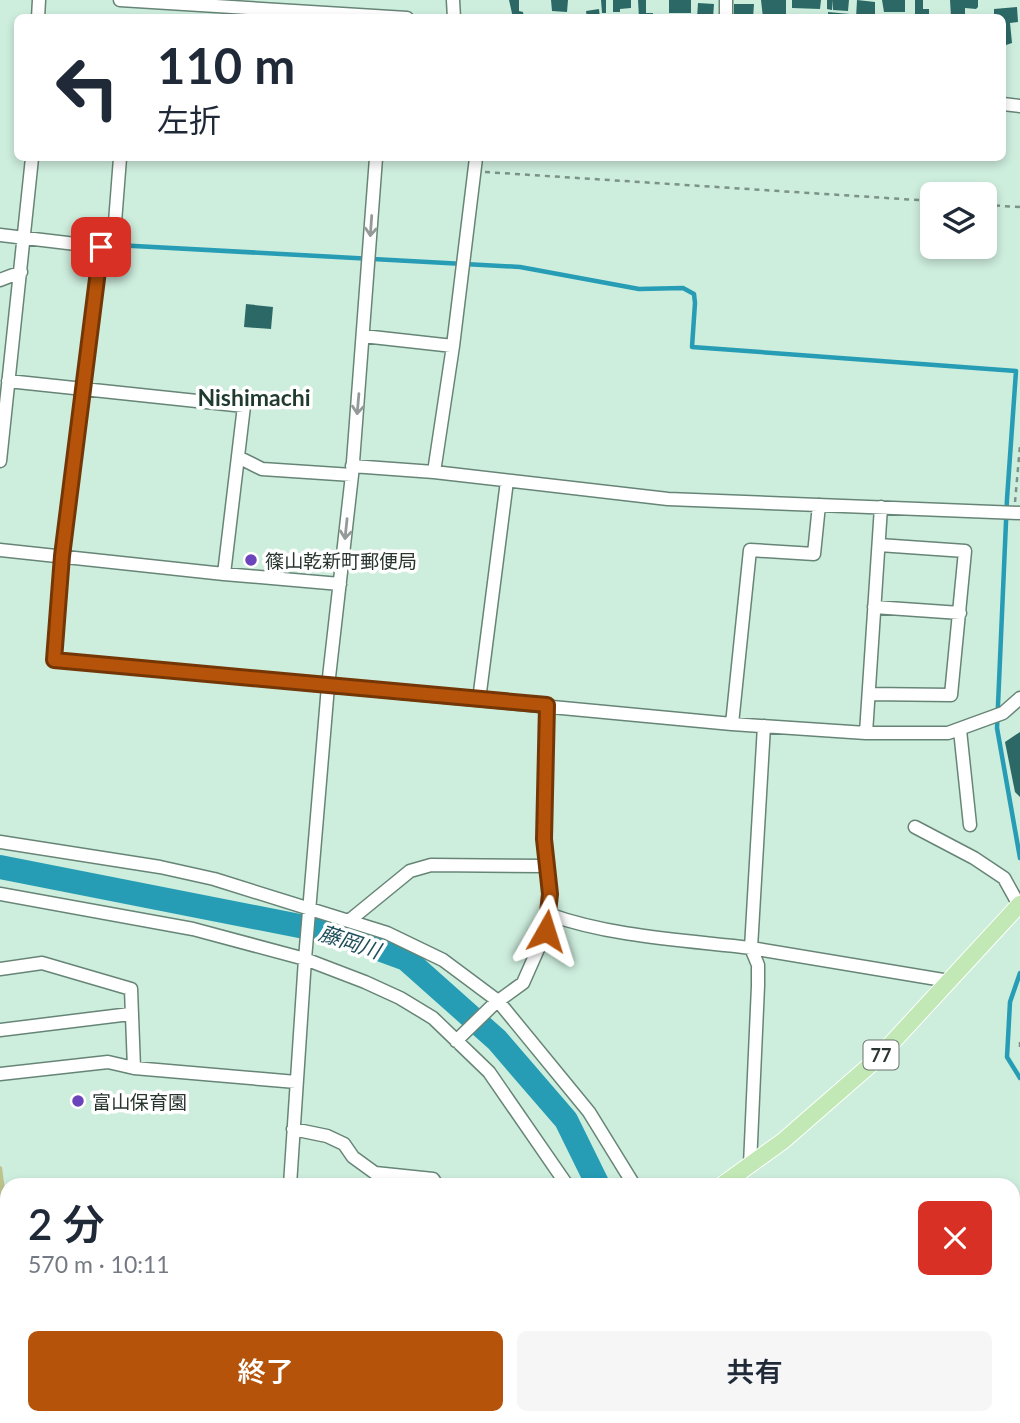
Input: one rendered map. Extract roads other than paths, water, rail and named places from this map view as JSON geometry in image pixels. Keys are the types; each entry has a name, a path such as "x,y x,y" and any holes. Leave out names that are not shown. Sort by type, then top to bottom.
{"main road":[{"name":"77","path":"732,1178 783,1141 877,1059 1020,905"}],"street":[{"path":"120,0 347,14"},
{"path":"0,461 32,161"},
{"path":"0,235 113,248 120,161"},
{"path":"290,1178 328,686 352,470 376,161"},
{"path":"434,472 476,161"},
{"path":"101,247 62,556 54,660 732,724 866,733 948,733 1003,713 1020,698"},
{"path":"0,280 21,272"},
{"path":"363,336 453,346"},
{"path":"8,381 244,406 224,575"},
{"path":"239,457 262,469 434,472 668,499 1017,513"},
{"path":"479,700 507,481"},
{"path":"732,724 750,550 814,554 819,505"},
{"path":"866,733 881,507"},
{"path":"869,694 951,695 965,551 878,545"},
{"path":"0,550 224,575 340,584"},
{"path":"874,607 960,613"},
{"path":"458,1039 496,1002 523,983 546,931 550,894 544,839 547,705"},
{"path":"750,1165 758,986 758,965 751,948 764,726"},
{"path":"960,730 970,825"},
{"path":"915,827 974,858 1004,878 1020,905"},
{"path":"0,842 214,878 387,933 443,960 496,1002 589,1112 631,1178"},
{"path":"350,920 410,871 431,865 547,866"},
{"path":"0,894 193,929 306,954 400,998 433,1018 458,1039 489,1072 562,1178"},
{"path":"548,914 567,921 650,936 751,948 948,981"},
{"path":"0,970 42,963 131,989 134,1068"},
{"path":"0,1030 130,1014"},
{"path":"0,1074 108,1062 134,1068 296,1082"},
{"path":"293,1129 327,1136 344,1144 353,1157 375,1172 425,1178"}],"waterway":[{"path":"116,245 520,267 639,289 683,288 694,294 692,347 1016,371 1007,499 997,728 1020,858"},
{"name":"藤岡川","path":"0,867 335,933 406,959 497,1040 566,1120 595,1178"},
{"path":"1020,973 1010,1002 1007,1057 1020,1078"}],"place":[{"name":"篠山乾新町郵便局","path":"251,560"},
{"name":"富山保育園","path":"78,1101"}],"district":[{"name":"Nishimachi","path":"254,397"}]}
